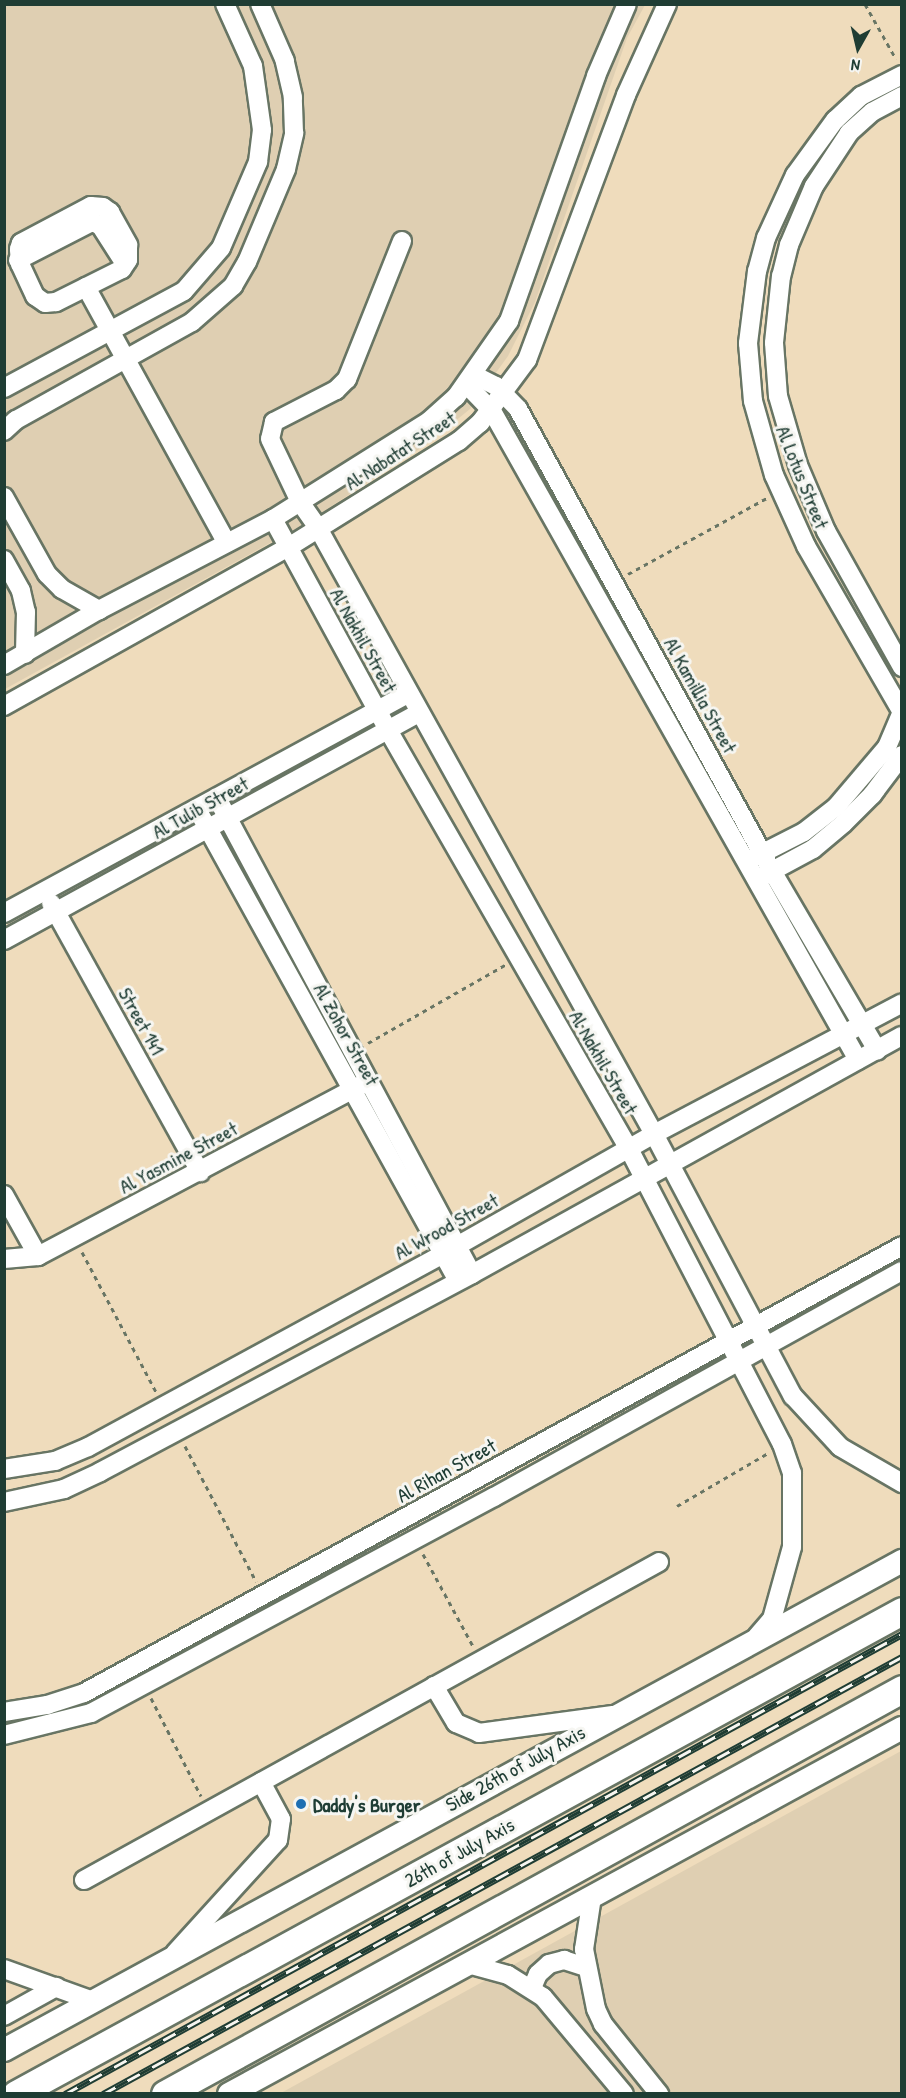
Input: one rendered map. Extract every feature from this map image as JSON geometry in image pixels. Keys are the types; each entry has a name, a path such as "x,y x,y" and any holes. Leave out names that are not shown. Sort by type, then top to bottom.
{"highway":[{"name":"26th of July Axis","path":"16,2094 902,1611"},
{"path":"165,2094 902,1689"}],"main road":[{"name":"Side 26th of July Axis","path":"4,2049 613,1715 749,1647 902,1561"},
{"path":"229,2094 902,1728"}],"street":[{"path":"4,388 108,331 160,306 205,271 222,248 258,162 261,98 253,66 225,4"},
{"path":"4,431 16,420 214,306 247,262 286,169 294,133 293,97 287,70 267,14 260,4"},
{"name":"Al Nabatat Street","path":"4,665 99,610 273,519 429,421 471,380 509,321 596,76 627,4"},
{"name":"Al Nabatat Street","path":"4,706 287,548 459,441 492,411 505,394 538,334 626,94 662,7"},
{"name":"Al Lotus Street","path":"901,712 806,546 781,490 761,438 749,362 751,305 766,238 795,175 835,120 861,96 902,75"},
{"name":"Al Lotus Street","path":"902,96 872,112 849,133 814,186 789,245 781,276 774,344 778,396 798,465 826,531 902,667"},
{"path":"92,222 100,225 125,264 86,288 56,302 45,303 35,296 18,260 92,222"},
{"name":"Al Nakhil Street","path":"402,241 347,379 336,390 274,422 270,429 270,439 300,502 318,528 407,694 654,1134 794,1396 823,1431 859,1461 902,1483"},
{"path":"86,288 227,543"},
{"path":"471,380 492,411 744,863 858,1060"},
{"name":"Al Kamillia Street","path":"471,380 505,394 518,410 762,854 877,1050"},
{"path":"4,497 47,574 62,589 99,610"},
{"name":"Al Nakhil Street","path":"273,519 388,730 628,1149 782,1444 792,1473 792,1547 772,1619 749,1647"},
{"path":"4,560 21,591 26,612 25,654"},
{"name":"Al Tulib Street","path":"4,913 407,694"},
{"path":"744,863 804,832 836,807 888,747 901,712"},
{"name":"Al Tulib Street","path":"4,940 418,713"},
{"path":"754,880 813,849 844,823 872,795 902,755"},
{"name":"Al Zohor Street","path":"217,798 352,1052 360,1085"},
{"name":"Al Zohor Street","path":"197,809 360,1085 465,1277"},
{"name":"Street 141","path":"45,891 200,1172"},
{"name":"Al Wrood Street","path":"4,1469 55,1461 111,1435 450,1250 654,1134 902,1003"},
{"path":"4,1502 64,1489 122,1460 465,1277 902,1036"},
{"name":"Al Yasmine Street","path":"4,1259 38,1256 360,1085"},
{"path":"4,1195 38,1256"},
{"name":"Al Rihan Street","path":"4,1712 47,1705 84,1693 902,1246"},
{"path":"4,1735 91,1713 414,1540 902,1271"},
{"path":"164,1406 177,1431"},
{"path":"111,1435 122,1460"},
{"path":"84,1880 659,1562"},
{"path":"434,1686 456,1723 479,1733 613,1715"},
{"path":"175,1954 278,1840 281,1819 261,1782"},
{"path":"592,1897 585,1931 585,1967 603,2024 659,2094"},
{"path":"532,1988 538,1974 549,1964 564,1960 585,1967"},
{"path":"468,1964 508,1975 532,1988 554,2006 624,2094"},
{"path":"4,1969 90,2000"},
{"path":"4,2016 56,1987"}],"path":[{"path":"865,4 902,69"},
{"path":"613,582 781,490"},
{"path":"352,1052 517,958"},
{"path":"74,1237 164,1406"},
{"path":"177,1431 263,1595"},
{"path":"677,1506 782,1444"},
{"path":"414,1540 481,1661"},
{"path":"144,1685 209,1811"}],"shaded area":[{"path":"5,5 645,5 627,38 535,302 508,356 470,409 427,444 299,527 5,689"},
{"path":"901,1751 901,2093 281,2093"}],"railway":[{"path":"65,2094 902,1634"},
{"path":"103,2094 902,1657"}],"place":[{"name":"Daddy's Burger","path":"301,1804"}]}
